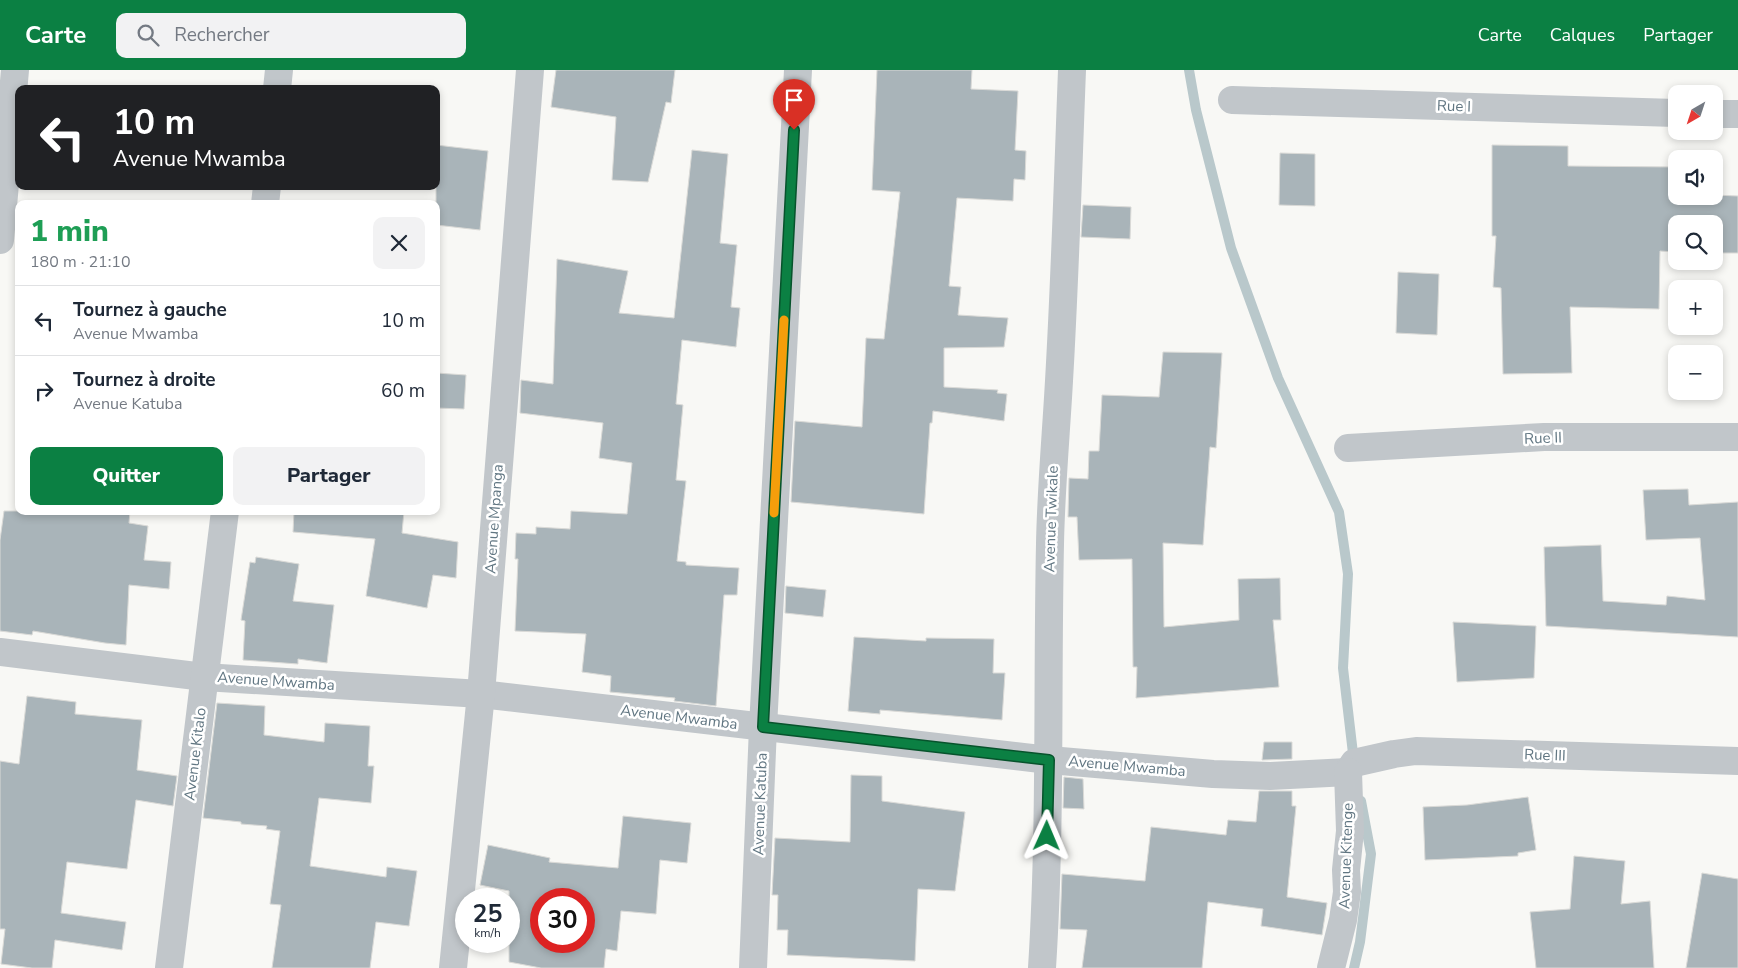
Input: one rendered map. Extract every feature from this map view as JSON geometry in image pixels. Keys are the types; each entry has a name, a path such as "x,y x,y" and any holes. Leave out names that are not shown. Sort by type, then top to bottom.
{"street":[{"path":"0,240 14,70"},
{"path":"277,85 279,70"},
{"name":"Avenue Mpanga","path":"453,968 480,694 530,70"},
{"name":"Avenue Katuba","path":"753,968 763,727 798,70"},
{"name":"Avenue Twikale","path":"1042,968 1049,760 1048,641 1050,541 1067,213 1072,70"},
{"name":"Rue I","path":"1232,100 1668,112"},
{"path":"1723,114 1738,114"},
{"name":"Rue II","path":"1348,448 1544,437 1738,437"},
{"name":"Avenue Kitalo","path":"169,968 224,515"},
{"name":"Avenue Mwamba","path":"0,652 204,677 480,694 1049,760 1212,774 1270,776 1351,768"},
{"name":"Rue III","path":"1351,768 1394,754 1416,751 1738,762"},
{"name":"Avenue Kitenge","path":"1331,968 1343,920 1347,892 1346,870 1350,831 1351,768"}],"building":[{"path":"556,70 675,70 671,103 666,102 648,182 612,180 616,117 551,107"},
{"path":"877,70 972,70 971,89 1018,91 1015,150 1026,151 1025,180 1014,179 1013,201 957,198 949,286 961,287 958,315 1008,318 1004,347 944,348 944,387 998,390 997,393 1007,394 1004,421 933,411 932,423 930,423 924,514 791,502 795,421 862,427 866,338 884,339 900,192 872,190"},
{"path":"440,145 488,151 480,230 440,225 440,200 436,200 436,190 440,190"},
{"path":"1492,145 1568,146 1568,166 1668,167 1668,205 1723,205 1723,195 1738,196 1738,253 1723,253 1723,215 1668,215 1668,252 1660,251 1659,309 1570,307 1572,373 1503,374 1501,288 1493,287 1496,236 1492,236"},
{"path":"692,150 728,154 720,243 737,245 731,307 740,308 736,347 682,340 676,404 683,405 676,480 686,481 677,561 686,562 686,565 739,568 737,595 724,595 716,706 674,701 675,698 610,692 611,676 582,672 586,634 515,631 518,559 515,559 516,533 536,534 536,527 570,529 571,511 627,514 632,463 599,458 603,423 520,413 521,380 553,384 557,259 628,271 619,313 674,318"},
{"path":"1280,153 1315,154 1315,206 1279,205"},
{"path":"1083,205 1131,207 1130,239 1081,237"},
{"path":"1398,272 1439,274 1437,335 1396,333"},
{"path":"1163,352 1222,353 1216,448 1210,447 1203,545 1163,543 1164,627 1239,620 1238,579 1280,578 1281,620 1273,620 1279,687 1136,698 1137,667 1133,667 1132,559 1079,560 1077,517 1068,517 1069,478 1088,479 1089,451 1099,451 1102,395 1159,397"},
{"path":"440,373 466,375 464,409 440,408"},
{"path":"1688,489 1689,505 1738,502 1738,637 1546,626 1544,547 1601,545 1603,601 1666,605 1667,596 1705,600 1700,538 1646,540 1643,490"},
{"path":"4,511 15,511 15,515 130,515 129,523 148,526 144,560 171,562 169,589 129,585 126,645 33,631 32,635 0,631 0,540"},
{"path":"294,515 404,515 402,533 458,542 456,578 433,575 427,608 366,596 375,539 293,532"},
{"path":"256,557 299,564 293,601 334,605 327,663 298,659 298,664 243,660 245,621 241,620 250,562 255,563"},
{"path":"786,586 826,590 823,617 785,613"},
{"path":"1453,622 1536,626 1534,678 1457,682"},
{"path":"854,637 926,641 926,638 994,639 993,673 1005,673 1002,720 880,710 880,714 848,711"},
{"path":"27,696 76,702 75,714 142,720 137,770 177,776 173,806 136,800 127,869 67,862 61,913 126,922 122,950 55,940 52,968 32,968 1,964 5,929 0,929 0,761 19,764"},
{"path":"217,703 265,706 264,735 324,742 325,723 370,726 368,766 374,766 371,803 319,798 310,866 386,877 387,867 417,871 409,926 376,922 370,968 272,968 281,905 270,904 280,831 266,829 267,826 203,818"},
{"path":"1264,742 1292,742 1292,759 1262,760"},
{"path":"851,775 882,776 882,801 965,812 955,891 918,889 915,961 787,955 788,930 777,930 778,895 772,895 775,838 850,842"},
{"path":"1064,777 1083,779 1084,809 1063,808"},
{"path":"1259,791 1292,791 1292,806 1296,806 1287,897 1327,903 1322,935 1261,926 1263,909 1208,902 1202,968 1082,968 1087,930 1060,929 1062,874 1145,881 1151,827 1226,835 1228,820 1256,822"},
{"path":"1528,797 1536,850 1518,853 1518,856 1425,860 1423,807 1467,805"},
{"path":"623,816 691,823 687,863 660,860 656,914 621,911 617,951 606,949 604,968 541,968 509,962 509,953 520,953 520,888 494,888 480,885 488,845 550,858 549,862 618,868"},
{"path":"1574,856 1625,861 1621,904 1650,901 1654,968 1536,968 1530,912 1570,909"},
{"path":"1702,873 1738,879 1738,968 1686,968"}],"waterway":[{"path":"1189,70 1196,110 1231,248 1278,378 1339,512 1348,574 1343,668 1354,762"},
{"path":"1354,968 1360,942 1371,854 1361,801"}],"slow traffic":[{"path":"774,513 784,320"}],"route":[{"path":"794,130 763,727 1049,760 1047,836"}]}
